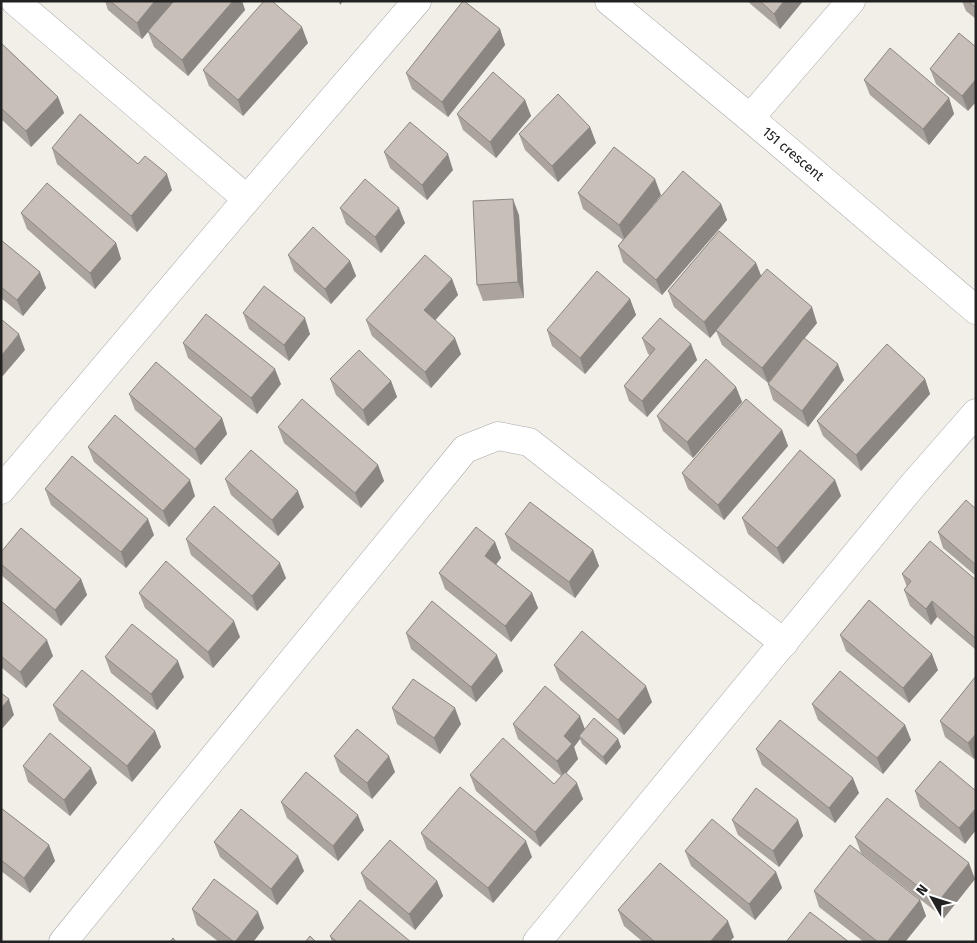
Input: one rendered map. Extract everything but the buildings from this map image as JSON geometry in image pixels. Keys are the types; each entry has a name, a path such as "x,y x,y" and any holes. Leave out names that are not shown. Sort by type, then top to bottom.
{"street":[{"path":"15,1 247,198"},
{"path":"1,490 247,198 418,1"},
{"name":"151 crescent","path":"609,1 976,310"},
{"path":"750,118 850,1"},
{"path":"537,942 913,485 976,413"},
{"path":"63,942 465,449 498,436 529,442 784,643"}]}
